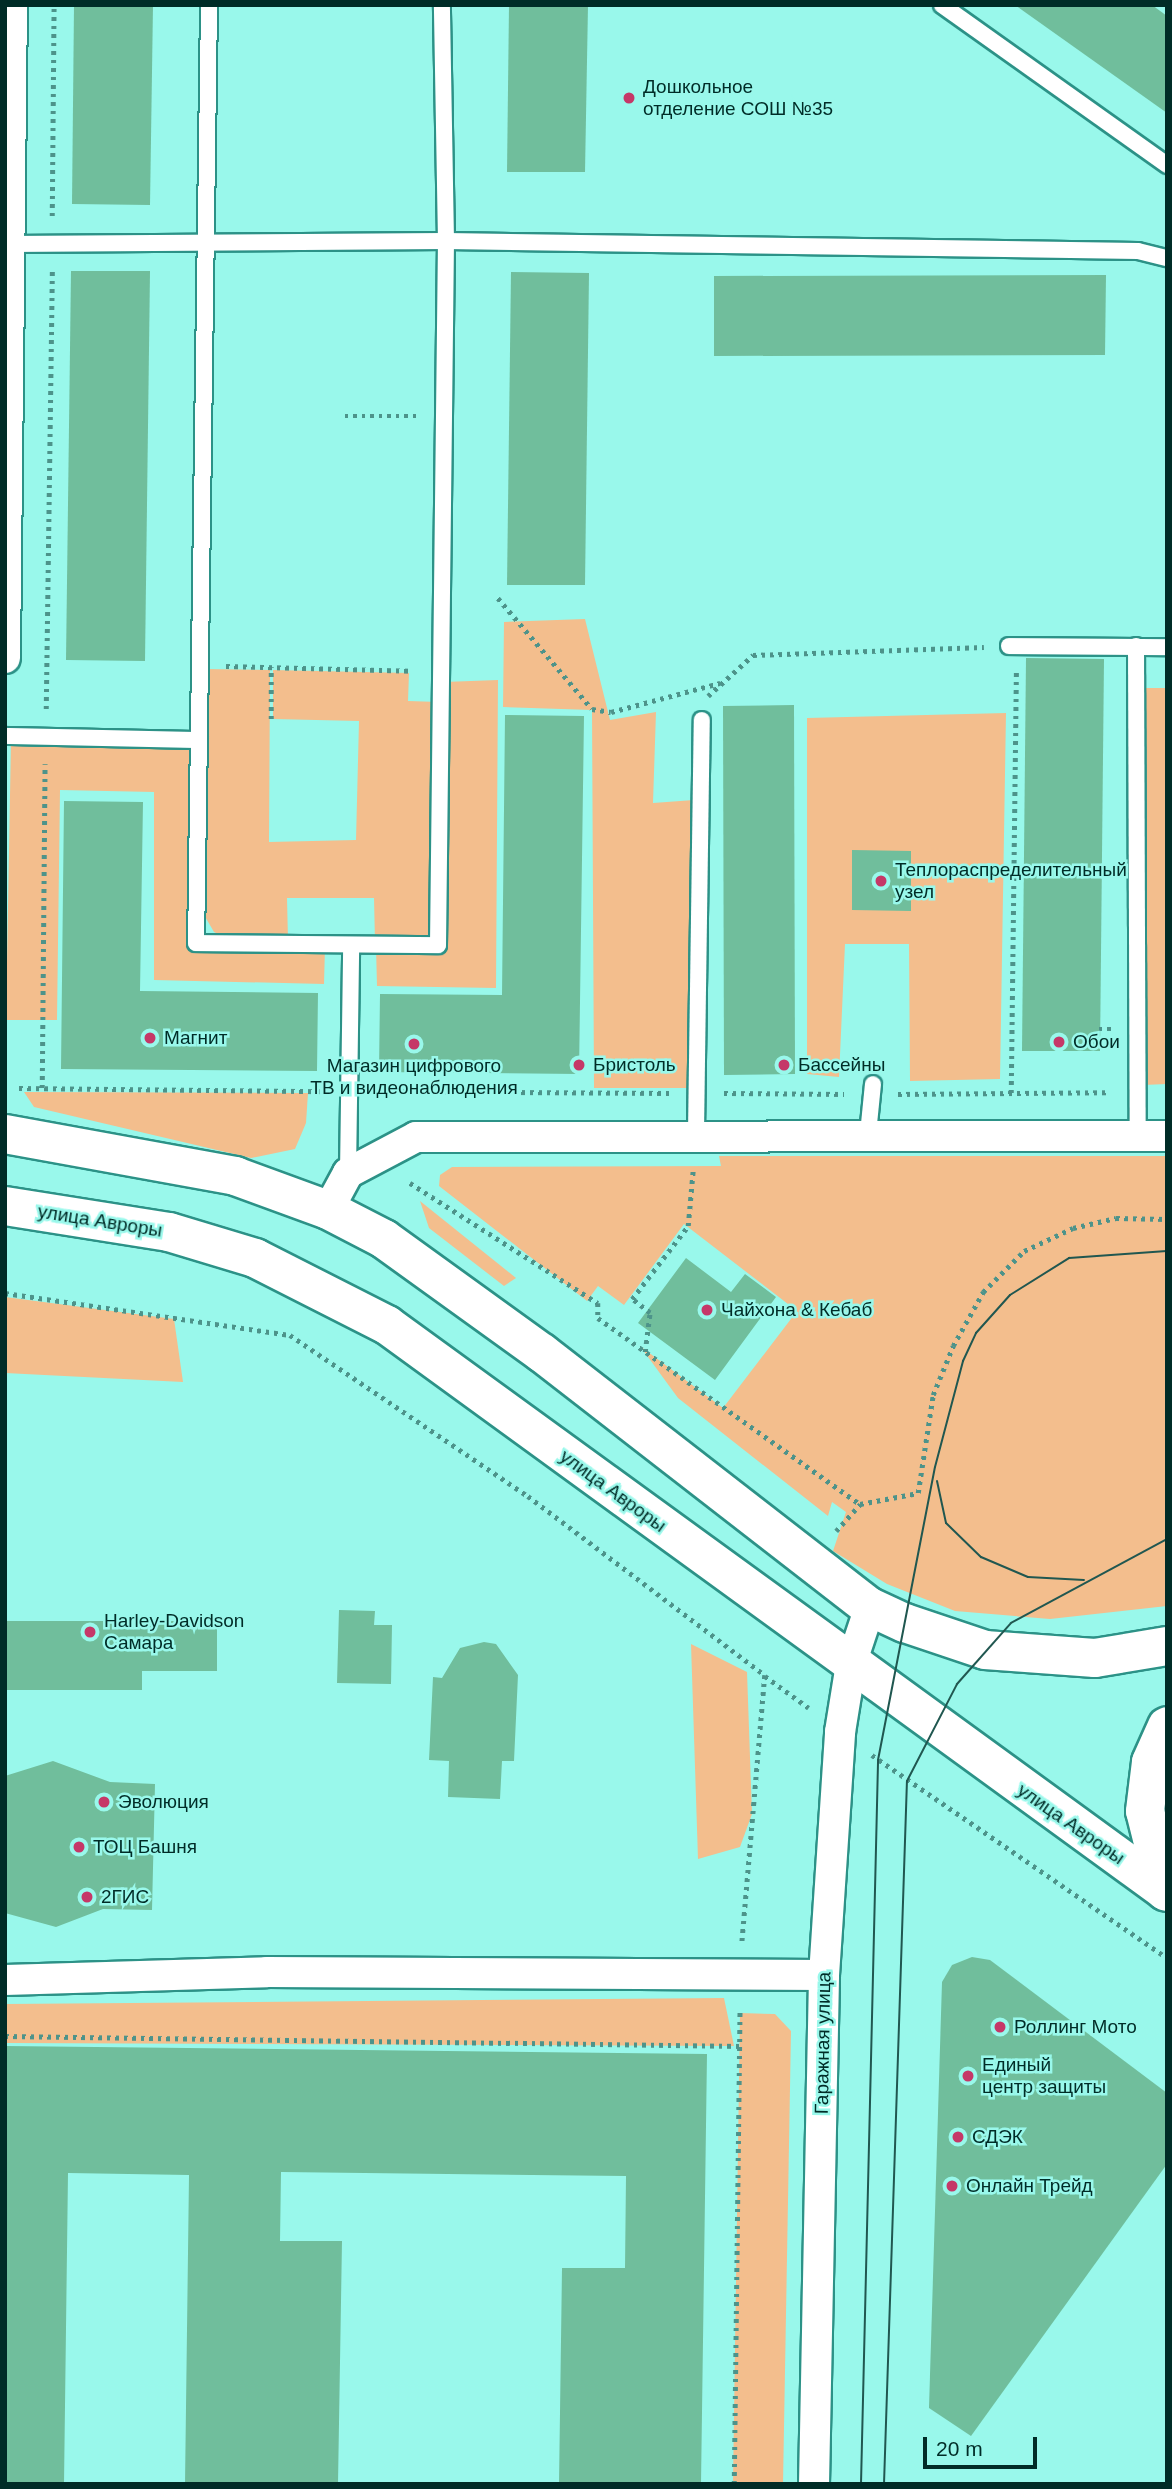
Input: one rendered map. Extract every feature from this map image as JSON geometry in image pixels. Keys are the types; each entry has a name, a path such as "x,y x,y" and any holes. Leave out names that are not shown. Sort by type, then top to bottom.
{"main road":[{"path":"5,1133 235,1176 328,1210 448,1283 870,1607 985,1650 1095,1658 1167,1646"},
{"name":"улица Авроры","path":"5,1206 169,1232 326,1290 387,1325 1166,1892"},
{"path":"1166,1892 1145,1811 1151,1762 1167,1726"}],"street":[{"path":"5,658 12,5"},
{"path":"328,1210 348,1173 416,1137 696,1133 1153,1135"},
{"name":"Гаражная улица","path":"814,2484 824,1975 840,1732 851,1664 870,1607"},
{"path":"5,1980 267,1972 824,1975"}],"lane":[{"path":"209,5 196,943 351,945 438,945 446,241 442,5"},
{"path":"942,5 1167,165"},
{"path":"9,244 205,239 446,241 1138,251 1167,258"},
{"path":"1136,646 1137,1091 1153,1135"},
{"path":"1013,651 1167,647"},
{"path":"696,1133 699,1093 702,720"},
{"path":"5,736 199,740"},
{"path":"348,1173 351,945"},
{"path":"868,1134 873,1089"}],"path":[{"path":"42,1088 54,5"},
{"path":"345,416 416,416"},
{"path":"498,598 592,709 611,712 721,682"},
{"path":"702,720 701,704 753,654 1013,651 1011,1093"},
{"path":"200,666 411,671"},
{"path":"271,667 271,719"},
{"path":"1108,1015 1108,1042"},
{"path":"1108,1079 1108,1092"},
{"path":"19,1088 699,1093 873,1089 1011,1093 1137,1091"},
{"path":"645,1352 650,1313 632,1299 688,1226 696,1133"},
{"path":"410,1183 598,1303 598,1318 860,1504"},
{"path":"836,1531 860,1504 918,1493 930,1406 953,1346 983,1292 1024,1251 1084,1225 1167,1219"},
{"path":"5,1293 289,1335 528,1496"},
{"path":"765,1675 840,1732 1167,1958"},
{"path":"5,2036 742,2046"}],"shaded area":[{"path":"585,619 610,720 656,712 653,803 694,800 692,1088 594,1088 592,710 503,707 504,622"},
{"path":"203,669 270,670 269,842 356,840 359,721 273,719 273,670 409,673 408,701 439,702 434,942 375,942 374,898 287,898 288,940 227,938 214,932 200,908"},
{"path":"498,680 496,988 377,986 376,947 440,947 444,682"},
{"path":"1144,688 1167,688 1167,1084 1143,1085"},
{"path":"1006,713 1000,1079 910,1081 909,944 845,944 839,1077 807,1074 807,718"},
{"path":"11,739 197,741 194,944 325,947 324,984 154,980 154,792 60,790 57,1020 6,1020"},
{"path":"24,1092 308,1093 306,1123 295,1149 251,1158 34,1107"},
{"path":"719,1156 1167,1156 1167,1606 1050,1619 955,1611 887,1584 833,1551 846,1512 832,1502 828,1516 678,1398 640,1346 723,1408 797,1311 684,1224 624,1305 598,1286 587,1301 439,1186 440,1175 452,1167 721,1166"},
{"path":"420,1201 516,1278 504,1286 429,1228"},
{"path":"5,1297 174,1319 183,1382 5,1373"},
{"path":"691,1644 747,1672 752,1814 740,1847 698,1859"},
{"path":"724,1998 734,2046 5,2043 5,2004"},
{"path":"740,2013 775,2014 791,2031 783,2484 733,2484"}],"building":[{"path":"74,5 153,5 150,205 72,204"},
{"path":"509,5 588,5 585,172 507,172"},
{"path":"1015,5 1152,5 1167,16 1167,113"},
{"path":"71,271 150,271 145,661 66,660"},
{"path":"511,272 589,273 585,585 507,585"},
{"path":"1106,275 1105,355 714,356 714,276"},
{"path":"1026,658 1104,659 1100,1051 1022,1051"},
{"path":"794,705 795,1074 724,1075 723,706"},
{"path":"505,715 584,716 579,1074 379,1072 380,994 502,995"},
{"path":"64,801 143,802 140,991 318,993 317,1071 61,1069"},
{"name":"Теплораспределительный узел","path":"852,850 911,851 911,911 852,910"},
{"name":"Чайхона & Кебаб","path":"686,1258 731,1292 745,1274 776,1297 715,1380 638,1323"},
{"path":"339,1610 375,1611 374,1625 392,1625 391,1684 337,1683"},
{"path":"5,1621 217,1621 217,1671 142,1671 142,1690 5,1690"},
{"path":"484,1642 496,1644 518,1675 514,1761 502,1761 500,1799 448,1797 449,1761 429,1760 433,1677 442,1678 460,1648"},
{"name":"ТОЦ Башня","path":"53,1761 110,1782 155,1784 152,1910 103,1909 56,1927 5,1913 5,1776"},
{"path":"972,1957 990,1960 1167,2093 1167,2164 971,2436 929,2408 942,1982 952,1965"},
{"path":"5,2046 707,2054 701,2484 559,2484 562,2268 625,2268 626,2176 281,2172 280,2241 342,2241 338,2484 185,2484 189,2175 68,2173 64,2484 5,2484"}],"tram line":[{"path":"861,2484 878,1760 935,1467 963,1361 976,1333 1010,1295 1069,1258 1167,1251"},
{"path":"937,1481 946,1523 981,1557 1028,1577 1084,1580"},
{"path":"884,2484 907,1781 957,1684 1011,1623 1167,1539"}],"place":[{"name":"Дошкольное отделение СОШ №35","path":"629,98"},
{"name":"Теплораспределительный узел","path":"881,881"},
{"name":"Магнит","path":"150,1038"},
{"name":"Обои","path":"1059,1042"},
{"name":"Магазин цифрового ТВ и видеонаблюдения","path":"414,1044"},
{"name":"Бристоль","path":"579,1065"},
{"name":"Бассейны","path":"784,1065"},
{"name":"Чайхона & Кебаб","path":"707,1310"},
{"name":"Harley-Davidson Самара","path":"90,1632"},
{"name":"Эволюция","path":"104,1802"},
{"name":"ТОЦ Башня","path":"79,1847"},
{"name":"2ГИС","path":"87,1897"},
{"name":"Роллинг Мото","path":"1000,2027"},
{"name":"Единый центр защиты","path":"968,2076"},
{"name":"СДЭК","path":"958,2137"},
{"name":"Онлайн Трейд","path":"952,2186"}]}
